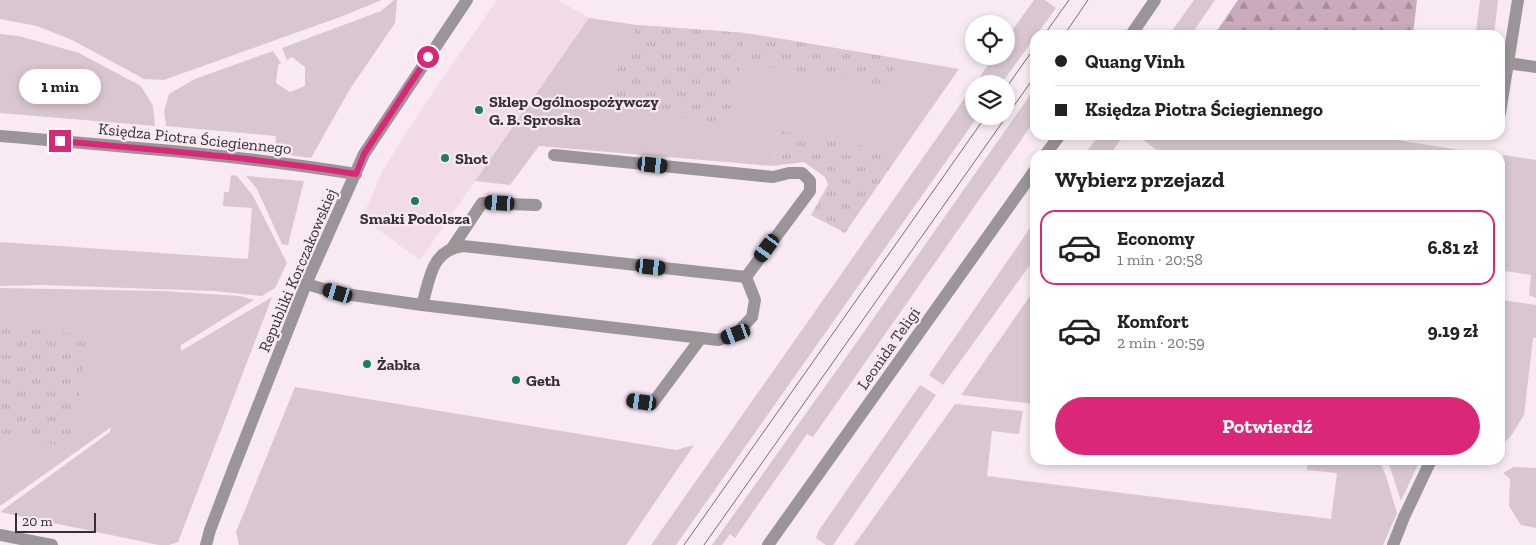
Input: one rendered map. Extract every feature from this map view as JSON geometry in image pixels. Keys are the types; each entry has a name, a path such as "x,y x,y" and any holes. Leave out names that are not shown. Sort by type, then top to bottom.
{"street":[{"name":"Republiki Korczakowskiej","path":"206,545 230,476 306,284 364,154 467,0"},
{"path":"1134,30 1155,0"},
{"path":"1505,81 1518,0"},
{"path":"1508,62 1536,67"},
{"name":"Księdza Piotra Ściegiennego","path":"0,136 159,150 305,166 356,174"},
{"path":"554,155 773,176 789,172 802,172 810,181 810,191 746,277"},
{"name":"Leonida Teligi","path":"768,545 1030,177"},
{"path":"452,248 482,202 536,205"},
{"path":"422,305 437,259 444,252 452,248 463,246 746,277"},
{"path":"306,284 338,293 422,305 718,340 736,334 752,317 755,300 746,277"},
{"path":"632,401 652,404 701,338"},
{"path":"1393,545 1429,465"},
{"path":"0,535 52,545"}],"shaded area":[{"path":"497,0 558,0 589,18 420,260 362,218 383,170 424,105"}],"green space":[{"path":"0,0 382,0 164,80 144,79 72,40 37,26 0,19"},
{"path":"394,0 397,0 395,23 350,89 311,158 275,153 276,136 166,126 164,111 169,94 195,79 273,51 281,63 278,65 276,83 290,92 305,86 305,67 292,57 287,60 282,48 381,11"},
{"path":"1034,0 1045,0 1056,8 1040,30 1030,30 1030,44 1015,65 1015,26"},
{"path":"1194,0 1215,0 1194,30 1173,30"},
{"path":"1238,0 1417,0 1414,30 1217,30"},
{"path":"1480,0 1498,0 1495,30 1476,30"},
{"path":"589,18 637,25 745,33 959,69 901,152 779,132 773,166 539,146 510,185 475,181"},
{"path":"637,25 745,33 730,124 603,107 605,97"},
{"path":"0,34 19,36 79,53 141,86 153,106 155,126 0,113"},
{"path":"751,34 895,58 891,86 746,64"},
{"path":"988,65 1015,65 1008,75 981,75"},
{"path":"1030,95 1030,127 813,437 807,434 735,538 730,534 722,545 712,545 1009,125 1015,125 1015,117"},
{"path":"965,98 965,125 972,125 676,545 651,545"},
{"path":"779,131 901,152 845,233 811,215 828,185 825,177 804,162 773,166"},
{"path":"1095,140 1120,140 1114,150 1088,150"},
{"path":"1144,140 1397,140 1460,150 1157,150"},
{"path":"1505,155 1536,160 1536,298 1529,295 1531,275 1505,271"},
{"path":"231,175 237,176 253,196 287,263 275,288 262,296 214,291 43,285 0,286 0,242 248,259 252,208 223,206 224,192 229,192"},
{"path":"246,176 304,181 288,245 282,244 257,189"},
{"path":"1030,228 1030,265 943,385 929,375"},
{"path":"0,288 163,291 240,296 254,300 181,345 181,351 272,297 178,542 169,545 159,545 0,512 110,432 111,427 0,506"},
{"path":"1030,296 1030,403 961,395"},
{"path":"1505,301 1536,305 1536,338 1533,338 1524,415 1505,442"},
{"path":"0,326 88,335 73,448 0,435"},
{"path":"920,385 936,395 833,545 826,545 816,538 819,530"},
{"path":"295,387 676,450 694,445 626,545 239,545 236,532"},
{"path":"955,404 1023,411 1019,434 992,431 987,476 1331,519 1337,473 1307,470 1308,465 1381,465 1397,513 1383,545 854,545"},
{"path":"1389,465 1418,465 1401,501"},
{"path":"1514,467 1536,468 1536,528 1521,525 1509,506 1510,479 1503,473"}],"tram line":[{"path":"1048,30 1069,0"},
{"path":"1067,30 1088,0"},
{"path":"1015,75 1030,54"},
{"path":"704,545 1030,83"},
{"path":"684,545 980,125"}],"place":[{"name":"Sklep Ogólnospożywczy G. B. Sproska","path":"479,110"},
{"name":"Shot","path":"445,158"},
{"name":"Smaki Podolsza","path":"415,201"},
{"name":"Żabka","path":"367,364"},
{"name":"Geth","path":"516,380"}],"route":[{"path":"60,141 305,166 356,174 364,154 428,57"}]}
